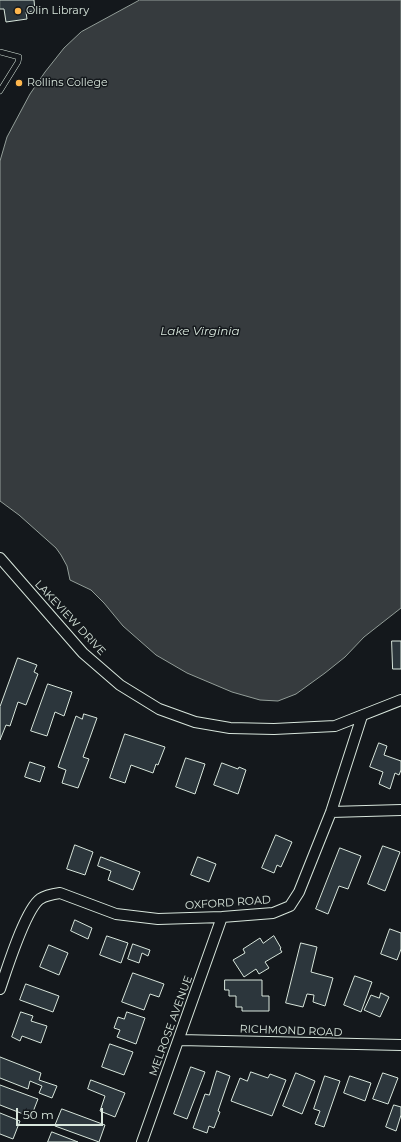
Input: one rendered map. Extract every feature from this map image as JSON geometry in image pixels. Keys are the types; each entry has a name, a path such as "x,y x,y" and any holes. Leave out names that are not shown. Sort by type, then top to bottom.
{"street":[{"name":"LAKEVIEW DRIVE","path":"0,558 83,653 120,685 159,709 195,722 230,728 274,729 335,726 401,700"},
{"name":"OXFORD ROAD","path":"0,989 24,924 40,899 51,894 60,893 116,914 158,919 222,917 274,913 290,906 299,892 331,812 362,716"},
{"path":"331,812 401,810"},
{"name":"MELROSE AVENUE","path":"142,1142 180,1040 222,917"},
{"name":"RICHMOND ROAD","path":"180,1040 401,1046"}],"lane":[{"path":"0,52 19,57 18,62 0,91"}],"water":[{"name":"Lake Virginia","path":"140,0 401,0 401,608 364,637 345,657 325,673 296,694 278,701 260,700 232,692 187,673 156,655 123,626 91,590 70,580 67,566 56,548 19,515 0,501 0,161 7,137 30,94 64,48 81,32"}],"building":[{"name":"Olin Library","path":"0,0 34,0 35,11 26,12 27,19 6,22 4,9 0,9"},
{"path":"392,641 401,641 401,669 393,669"},
{"path":"18,658 37,665 34,672 38,674 26,705 18,702 10,726 6,725 0,740 0,707"},
{"path":"48,684 72,692 64,716 55,712 47,736 31,731"},
{"path":"84,714 97,718 83,757 89,759 78,788 62,783 66,770 58,767 76,716 82,719"},
{"path":"125,734 165,747 153,773 131,765 125,783 110,778"},
{"path":"379,743 387,746 384,755 401,761 401,770 399,775 395,773 390,789 379,784 383,772 370,767"},
{"path":"186,758 205,764 195,794 176,787"},
{"path":"30,762 45,767 40,782 25,777"},
{"path":"222,763 238,769 239,767 246,770 238,794 214,785"},
{"path":"276,835 292,842 281,867 277,865 274,873 262,868"},
{"path":"75,845 93,852 85,875 67,869"},
{"path":"383,846 400,852 385,891 368,884"},
{"path":"340,848 361,856 348,889 339,886 328,914 316,909"},
{"path":"101,857 140,872 133,890 108,880 111,871 98,866"},
{"path":"198,857 216,864 209,882 191,875"},
{"path":"75,920 92,928 88,939 71,931"},
{"path":"390,929 401,933 401,949 397,960 381,954"},
{"path":"107,936 128,943 121,963 100,955"},
{"path":"274,936 282,952 265,962 269,968 259,974 256,969 244,977 233,960 245,953 243,949 260,938 263,943"},
{"path":"301,943 317,947 311,972 333,978 325,1006 313,1002 314,995 307,994 303,1007 286,1003"},
{"path":"133,944 150,950 148,956 142,953 139,963 128,959"},
{"path":"49,945 68,953 59,975 40,967"},
{"path":"133,973 164,984 159,997 150,994 144,1010 122,1002"},
{"path":"355,976 372,982 361,1012 344,1005"},
{"path":"225,980 262,980 262,996 269,996 269,1011 242,1011 242,1007 236,1007 236,996 229,996 229,990 225,990"},
{"path":"26,984 59,996 53,1012 20,1000"},
{"path":"381,993 389,997 380,1017 364,1010 371,995 379,998"},
{"path":"21,1012 33,1016 31,1021 47,1026 41,1043 22,1036 20,1041 12,1037"},
{"path":"127,1012 145,1018 136,1044 117,1037 120,1030 114,1028 118,1017 124,1019"},
{"path":"110,1044 133,1052 124,1075 102,1067"},
{"path":"0,1057 41,1073 39,1080 57,1086 52,1098 39,1093 42,1086 30,1081 28,1089 0,1078"},
{"path":"191,1067 205,1072 187,1119 174,1114"},
{"path":"217,1071 230,1076 214,1128 209,1126 207,1133 193,1128 205,1094 209,1095"},
{"path":"251,1072 268,1078 270,1074 286,1080 272,1116 231,1101 240,1078 247,1081"},
{"path":"296,1073 315,1081 302,1114 283,1106"},
{"path":"383,1073 398,1078 388,1104 373,1099"},
{"path":"325,1076 340,1081 324,1127 315,1124 320,1111 314,1109"},
{"path":"350,1076 371,1083 365,1101 344,1093"},
{"path":"91,1080 125,1093 115,1117 100,1111 105,1096 88,1089"},
{"path":"0,1085 38,1099 31,1117 0,1105"},
{"path":"394,1105 401,1107 401,1115 396,1131 386,1127"},
{"path":"62,1109 105,1125 99,1142 55,1126"},
{"path":"0,1113 20,1121 13,1139 0,1134"},
{"path":"52,1132 78,1142 48,1142"}],"place":[{"name":"Olin Library","path":"18,11"},
{"name":"Rollins College","path":"19,83"}]}
